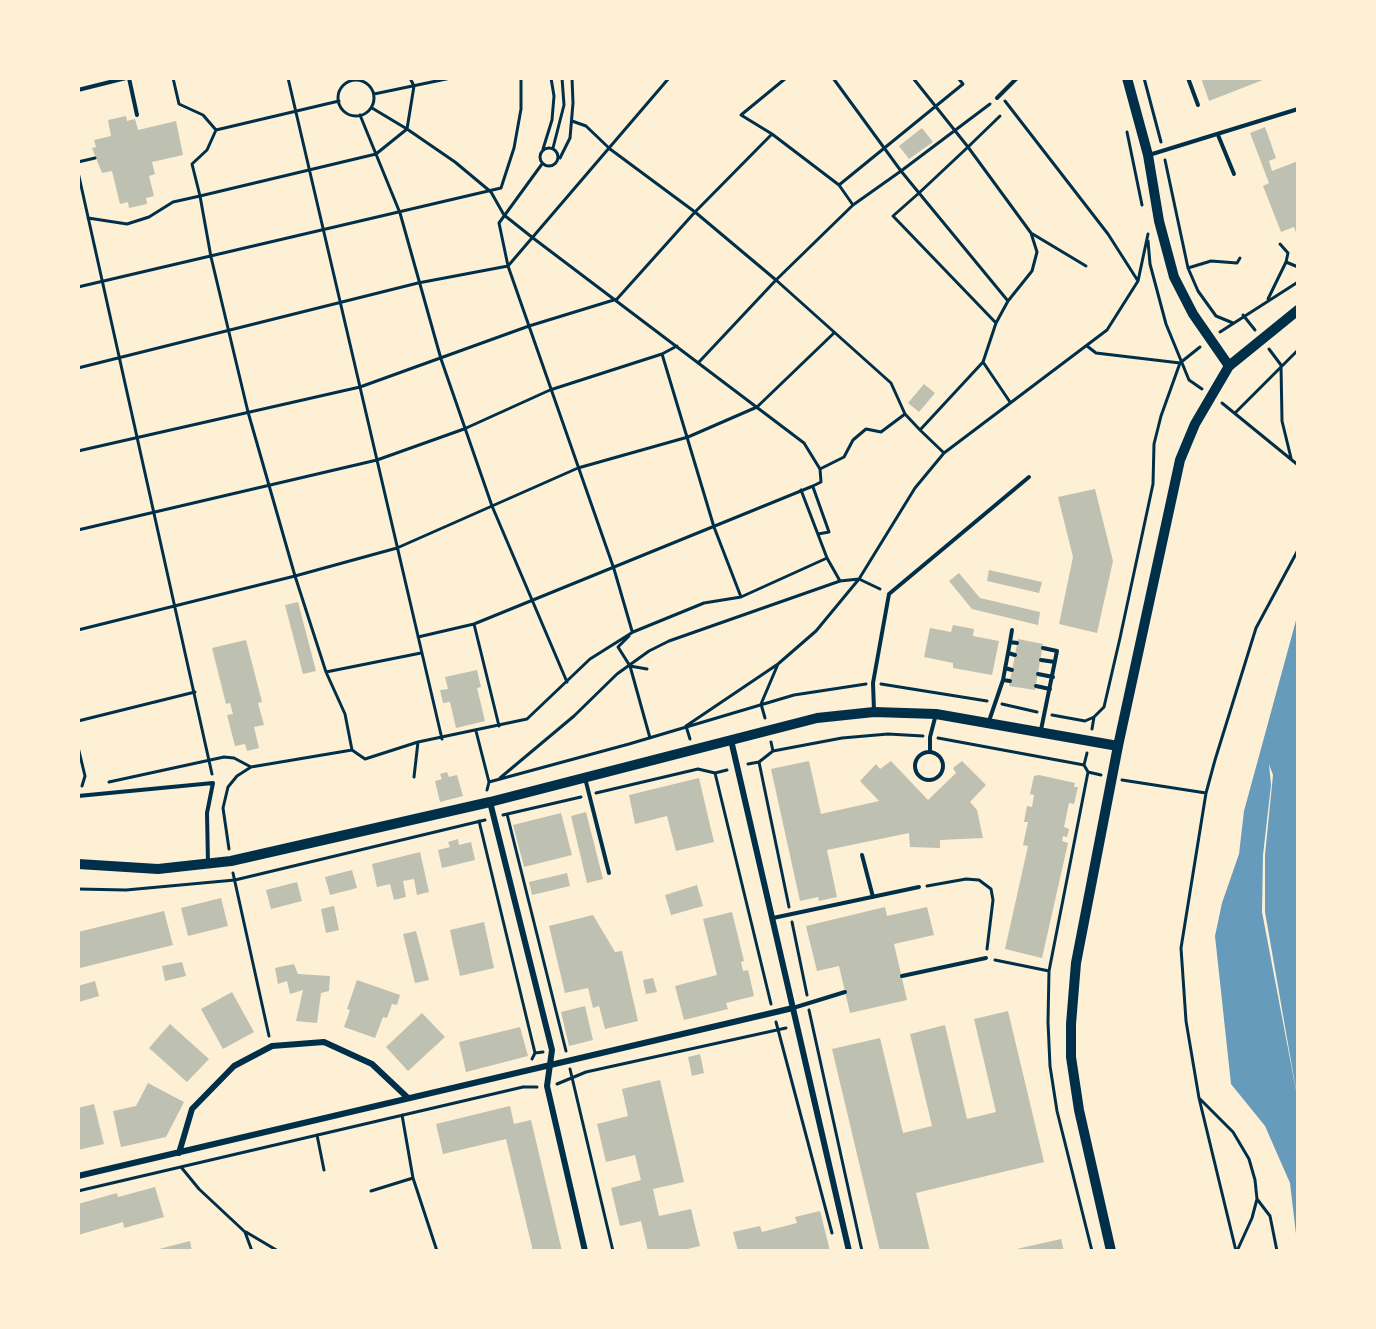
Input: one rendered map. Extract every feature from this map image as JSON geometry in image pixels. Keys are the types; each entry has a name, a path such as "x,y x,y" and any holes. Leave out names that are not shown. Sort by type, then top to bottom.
{"street":[{"path":"1126,78 1148,155 1159,221 1174,277 1193,314 1229,366"},
{"path":"1112,1251 1079,1110 1071,1057 1071,1024 1076,963 1118,746 1180,460 1195,424 1229,366 1298,310"},
{"path":"79,863 158,869 231,861 490,802 817,718 874,712 936,714 1118,746"},
{"path":"731,740 849,1251"},
{"path":"490,802 552,1050 547,1086 585,1251"},
{"path":"78,1176 793,1008"},
{"path":"179,1153 192,1109 234,1066 272,1046 324,1042 372,1064 408,1098"}],"lane":[{"path":"78,90 127,78 136,115"},
{"path":"998,98 1017,78"},
{"path":"1188,78 1198,105"},
{"path":"1148,155 1298,109"},
{"path":"1218,135 1234,174"},
{"path":"874,712 873,683 890,594 1029,477"},
{"path":"989,722 1003,680 1012,630"},
{"path":"1010,642 1017,643"},
{"path":"1041,731 1057,651 1043,648"},
{"path":"1008,653 1015,655"},
{"path":"1041,660 1055,662"},
{"path":"1005,668 1012,670"},
{"path":"1038,674 1053,677"},
{"path":"1003,680 1010,681"},
{"path":"1036,686 1050,689"},
{"path":"930,752 930,737 936,714"},
{"path":"930,752 941,759 943,768 938,776 929,780 917,774 915,765 922,754 930,752"},
{"path":"584,777 609,873"},
{"path":"78,796 213,783 207,813 208,864"},
{"path":"862,855 873,897"},
{"path":"772,918 919,887"},
{"path":"902,976 986,958"},
{"path":"793,1008 845,992"}],"path":[{"path":"173,78 179,104 203,115 216,130"},
{"path":"288,78 442,739"},
{"path":"366,83 369,78"},
{"path":"88,218 127,224 149,217 173,202 376,154 407,129 414,86 410,78"},
{"path":"374,94 451,78"},
{"path":"78,287 501,188 514,148 521,109 521,78"},
{"path":"542,164 539,159 552,120 554,96 551,78"},
{"path":"560,158 553,148 564,105 562,78"},
{"path":"542,164 553,165 560,158 570,138 572,78"},
{"path":"78,368 418,283 508,266 669,78"},
{"path":"786,78 741,115 772,134 839,185 853,205"},
{"path":"833,78 901,171 1008,301"},
{"path":"913,78 1031,232 1037,252 1032,271 1008,301 996,323 983,362 920,429"},
{"path":"839,185 963,84 958,78"},
{"path":"1144,78 1163,151 1188,268 1198,291 1216,316 1233,322"},
{"path":"349,80 366,83 374,94 372,108 360,116 349,114 339,101 341,89 349,80"},
{"path":"698,363 776,280 853,205 998,98 1007,102 1048,155 1108,234 1138,281"},
{"path":"216,130 339,101"},
{"path":"372,108 407,129 491,192 504,214 533,238 617,299 804,443 820,469 821,482 813,486 474,624 418,637"},
{"path":"360,116 400,213 441,359 492,506 567,683"},
{"path":"996,323 893,216 1000,116"},
{"path":"572,121 586,126 610,149 695,212 776,280 891,383 905,414 944,453"},
{"path":"216,130 207,150 192,164 211,257 248,412 269,487 326,672 345,714 352,750 365,759 418,742 442,739 527,719 590,659 633,632 704,603 741,597 827,558"},
{"path":"78,451 360,387 529,326 617,299 695,212 772,134"},
{"path":"543,149 553,148"},
{"path":"78,162 95,158"},
{"path":"542,164 504,214 500,223 508,266 614,568 633,632"},
{"path":"78,172 118,359 195,692 213,783"},
{"path":"1031,232 1086,266"},
{"path":"686,726 778,664 816,632 859,579 915,488 944,453 1107,330 1138,281 1148,234"},
{"path":"1268,300 1288,253 1280,244"},
{"path":"1188,268 1211,261 1237,263 1240,258"},
{"path":"1286,262 1298,267"},
{"path":"78,630 175,608 396,548 578,468 688,437 757,407 834,333"},
{"path":"78,530 377,460 464,429 550,390 662,354 677,346"},
{"path":"1087,346 1096,353 1180,363"},
{"path":"1298,350 1235,413 1298,465"},
{"path":"662,354 714,527 741,597"},
{"path":"983,362 1010,402"},
{"path":"1281,365 1281,421 1292,460"},
{"path":"820,469 844,457 854,440 866,429 881,432 905,414"},
{"path":"813,486 829,532 818,534"},
{"path":"801,490 827,558 840,581"},
{"path":"1237,1251 1199,1098 1186,1022 1181,948 1206,793 1256,628 1298,550"},
{"path":"498,779 574,716 617,674 649,651 669,641 840,581 859,579 890,594"},
{"path":"474,624 499,726"},
{"path":"633,632 618,647 630,666 650,738"},
{"path":"326,672 422,652"},
{"path":"761,704 778,664"},
{"path":"630,666 647,669"},
{"path":"489,782 650,738 761,704 833,687 873,683 994,702 1085,721 1094,717"},
{"path":"78,721 195,692"},
{"path":"476,731 489,782 487,788 490,802"},
{"path":"414,777 418,742"},
{"path":"78,747 85,776 82,788 92,786"},
{"path":"272,1046 231,861 223,808 228,787 237,776 252,768 352,750"},
{"path":"103,783 209,760 234,758 252,768"},
{"path":"759,762 862,1251"},
{"path":"431,832 698,769"},
{"path":"715,773 771,1002"},
{"path":"1134,782 1206,793"},
{"path":"507,814 566,1052"},
{"path":"479,821 535,1053"},
{"path":"919,887 966,879 979,880 991,889 993,900 986,958 1049,971"},
{"path":"586,1072 779,1029 834,1241"},
{"path":"571,1078 613,1251"},
{"path":"78,1191 523,1087"},
{"path":"1199,1098 1233,1132 1250,1159 1257,1199 1252,1218 1237,1251"},
{"path":"402,1115 413,1178 437,1251"},
{"path":"317,1134 324,1170"},
{"path":"179,1153 181,1167 199,1189 245,1232 278,1251"},
{"path":"371,1191 413,1178"},
{"path":"1257,1199 1270,1216 1277,1251"},
{"path":"245,1232 252,1251"}],"water":[{"path":"1298,613 1298,1251 1290,1183 1265,1126 1231,1084 1215,936 1222,903 1239,854 1244,811"}],"pier":[{"path":"1269,764 1273,775 1265,855 1265,912 1298,1101 1262,912 1263,855 1271,785"}],"building":[{"path":"1201,78 1268,78 1209,101"},
{"path":"126,116 127,121 135,119 138,130 176,121 183,155 152,162 155,174 149,176 154,196 146,198 147,204 129,208 128,202 120,204 112,171 102,173 92,148 96,147 94,140 111,136 108,120"},
{"path":"1265,127 1276,158 1269,161 1272,171 1298,161 1298,238 1294,227 1281,232 1263,186 1269,183 1250,133"},
{"path":"922,128 933,142 909,159 899,146"},
{"path":"924,384 935,393 919,412 908,403"},
{"path":"1095,489 1113,561 1097,633 1059,624 1073,557 1058,497"},
{"path":"989,570 1042,582 1039,593 987,581"},
{"path":"959,573 980,598 1040,612 1038,625 972,609 949,581"},
{"path":"298,602 316,671 303,674 285,605"},
{"path":"953,625 974,629 973,636 999,641 992,675 953,668 953,663 924,657 930,628 951,632"},
{"path":"1018,639 1043,644 1035,690 1009,686"},
{"path":"246,640 262,702 258,703 264,725 254,727 259,748 247,751 245,744 235,746 227,715 233,714 230,703 226,704 212,648"},
{"path":"477,670 481,687 477,688 485,721 456,728 450,702 443,703 440,690 448,689 445,677"},
{"path":"809,761 821,814 879,801 860,781 876,764 880,769 891,761 928,800 956,773 953,768 962,761 986,785 970,802 977,810 983,838 940,840 940,848 910,847 909,833 827,850 837,897 819,901 818,897 800,901 771,769"},
{"path":"447,772 449,777 457,775 463,796 440,802 435,781 442,779 440,774"},
{"path":"1039,775 1075,783 1074,787 1078,787 1074,804 1069,803 1064,827 1069,829 1067,837 1063,836 1062,841 1068,843 1042,958 1005,949 1028,846 1023,845 1028,822 1024,822 1027,806 1032,807 1034,795 1030,794 1034,776"},
{"path":"699,778 714,842 676,851 667,816 635,824 629,795"},
{"path":"586,812 603,879 587,883 571,816"},
{"path":"561,813 572,855 524,867 513,825"},
{"path":"458,839 459,845 471,842 475,860 442,868 438,850 450,847 448,842"},
{"path":"420,852 429,892 417,895 414,879 403,881 406,897 394,900 390,884 377,887 372,864"},
{"path":"352,870 357,888 330,895 325,877"},
{"path":"567,873 570,886 532,895 529,882"},
{"path":"297,882 302,901 271,909 266,890"},
{"path":"697,885 703,906 671,915 665,895"},
{"path":"221,898 228,926 188,936 181,908"},
{"path":"334,906 339,930 326,933 321,909"},
{"path":"885,907 887,916 927,907 934,935 894,944 907,1000 850,1013 839,966 817,971 806,926"},
{"path":"164,911 173,945 80,968 78,932"},
{"path":"732,912 744,961 741,962 743,971 748,970 754,996 726,1003 728,1009 684,1020 675,986 717,975 703,919"},
{"path":"593,915 615,952 622,951 638,1021 605,1029 599,1006 593,1008 588,988 565,993 549,926"},
{"path":"484,922 494,968 460,976 450,930"},
{"path":"416,931 429,980 415,983 403,934"},
{"path":"182,962 186,976 165,981 162,966"},
{"path":"294,964 298,974 330,976 329,991 321,993 317,1023 296,1021 303,990 290,994 287,981 278,984 275,968"},
{"path":"653,978 657,992 646,994 643,980"},
{"path":"357,980 400,995 397,1005 392,1004 387,1018 383,1017 375,1038 344,1027 350,1010 347,1009"},
{"path":"95,981 99,996 79,1002 78,986"},
{"path":"232,992 254,1032 223,1049 201,1009"},
{"path":"585,1006 593,1040 569,1046 561,1012"},
{"path":"1008,1011 1044,1162 916,1193 930,1251 880,1251 832,1049 880,1038 903,1133 932,1126 910,1034 945,1025 967,1119 996,1112 974,1019"},
{"path":"422,1013 445,1037 408,1071 386,1047"},
{"path":"170,1024 209,1059 187,1082 149,1048"},
{"path":"520,1027 528,1056 466,1072 459,1042"},
{"path":"700,1054 704,1073 692,1076 688,1057"},
{"path":"660,1080 684,1182 653,1189 659,1216 691,1209 700,1246 679,1251 648,1251 641,1221 620,1226 611,1188 641,1180 635,1155 606,1162 597,1124 628,1116 622,1089"},
{"path":"148,1083 184,1102 166,1137 121,1147 113,1111 136,1106"},
{"path":"94,1104 104,1144 78,1150 78,1108"},
{"path":"510,1106 514,1124 531,1120 562,1251 533,1251 506,1139 443,1154 436,1124"},
{"path":"155,1187 164,1217 124,1228 123,1222 78,1235 78,1204 117,1193 118,1197"},
{"path":"820,1211 830,1251 738,1251 733,1232 760,1226 762,1232 797,1223 795,1217"},
{"path":"1061,1239 1064,1251 1012,1251 1012,1250"},
{"path":"190,1241 192,1251 160,1251 159,1249"}]}
